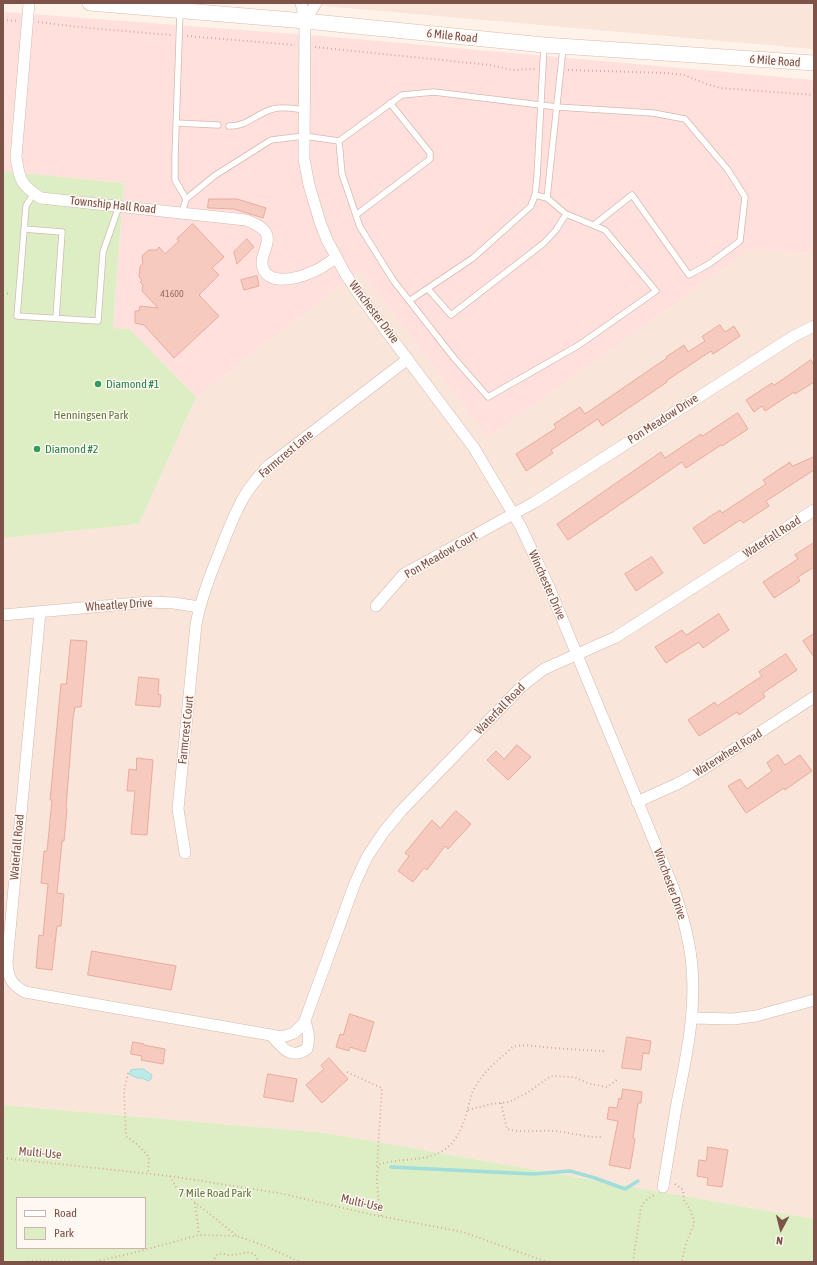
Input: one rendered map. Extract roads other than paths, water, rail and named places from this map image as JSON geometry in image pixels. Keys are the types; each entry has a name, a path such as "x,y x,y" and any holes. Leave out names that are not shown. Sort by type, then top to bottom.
{"street":[{"name":"Township Hall Road","path":"29,3 16,158 18,175 28,190 42,198 246,220 258,225 266,233 268,240 262,264 266,274 270,277 282,280 311,273 336,258"},
{"name":"6 Mile Road","path":"90,3 305,21 544,45 814,63"},
{"name":"Winchester Drive","path":"301,3 305,21 304,159 311,192 320,222 336,258 360,296 474,448 521,527 549,587 638,802 673,887 686,927 692,969 692,1018 670,1139 664,1183"},
{"path":"305,21 316,3"},
{"name":"Pon Meadow Drive","path":"513,513 535,502 794,336 814,326"},
{"name":"Farmcrest Lane","path":"199,607 206,584 236,512 256,479 278,457 408,359"},
{"name":"Waterfall Road","path":"40,612 7,962 9,977 17,988 25,992 282,1037 294,1033 301,1027 305,1020 355,883 367,857 383,833 401,811 522,686 544,670 616,637 814,510"},
{"name":"Pon Meadow Court","path":"376,606 404,574 513,513"},
{"name":"Wheatley Drive","path":"3,615 149,602 174,603 199,607"},
{"name":"Farmcrest Court","path":"185,853 178,809 199,607"},
{"name":"Waterwheel Road","path":"638,802 702,770 814,697"},
{"path":"692,1018 733,1019 756,1016 814,1000"},
{"path":"272,1036 283,1048 291,1053 300,1053 307,1049 309,1041 309,1033 305,1020"}],"lane":[{"path":"180,10 175,180 186,199"},
{"path":"409,301 473,258 531,206 535,195 537,177 544,45"},
{"path":"547,198 563,46"},
{"path":"182,213 186,199 214,176 271,140 304,136 339,141 402,94 434,92 557,107 653,113 685,119 728,170 745,197 740,241 709,264 689,275 632,196 594,225"},
{"path":"356,215 430,159 430,153 390,103"},
{"path":"229,126 242,125 274,108 305,110"},
{"path":"176,123 218,126"},
{"path":"339,141 342,174 360,228 393,280 454,358 488,398 579,346 656,291 605,230 566,214 547,198 535,195"},
{"path":"34,193 26,206 17,316 98,321 103,252 119,206"},
{"path":"428,289 451,315 544,242 556,230 566,214"},
{"path":"24,229 62,232 56,318"}],"water":[{"path":"143,1069 152,1075 151,1079 148,1081 129,1074 131,1070"}],"waterway":[{"path":"391,1167 533,1174 570,1171 625,1189 638,1181"}],"place":[{"name":"Diamond #1","path":"98,384"},
{"name":"Diamond #2","path":"37,449"}],"park label":[{"name":"Henningsen Park","path":"91,415"},
{"name":"7 Mile Road Park","path":"215,1193"}]}
